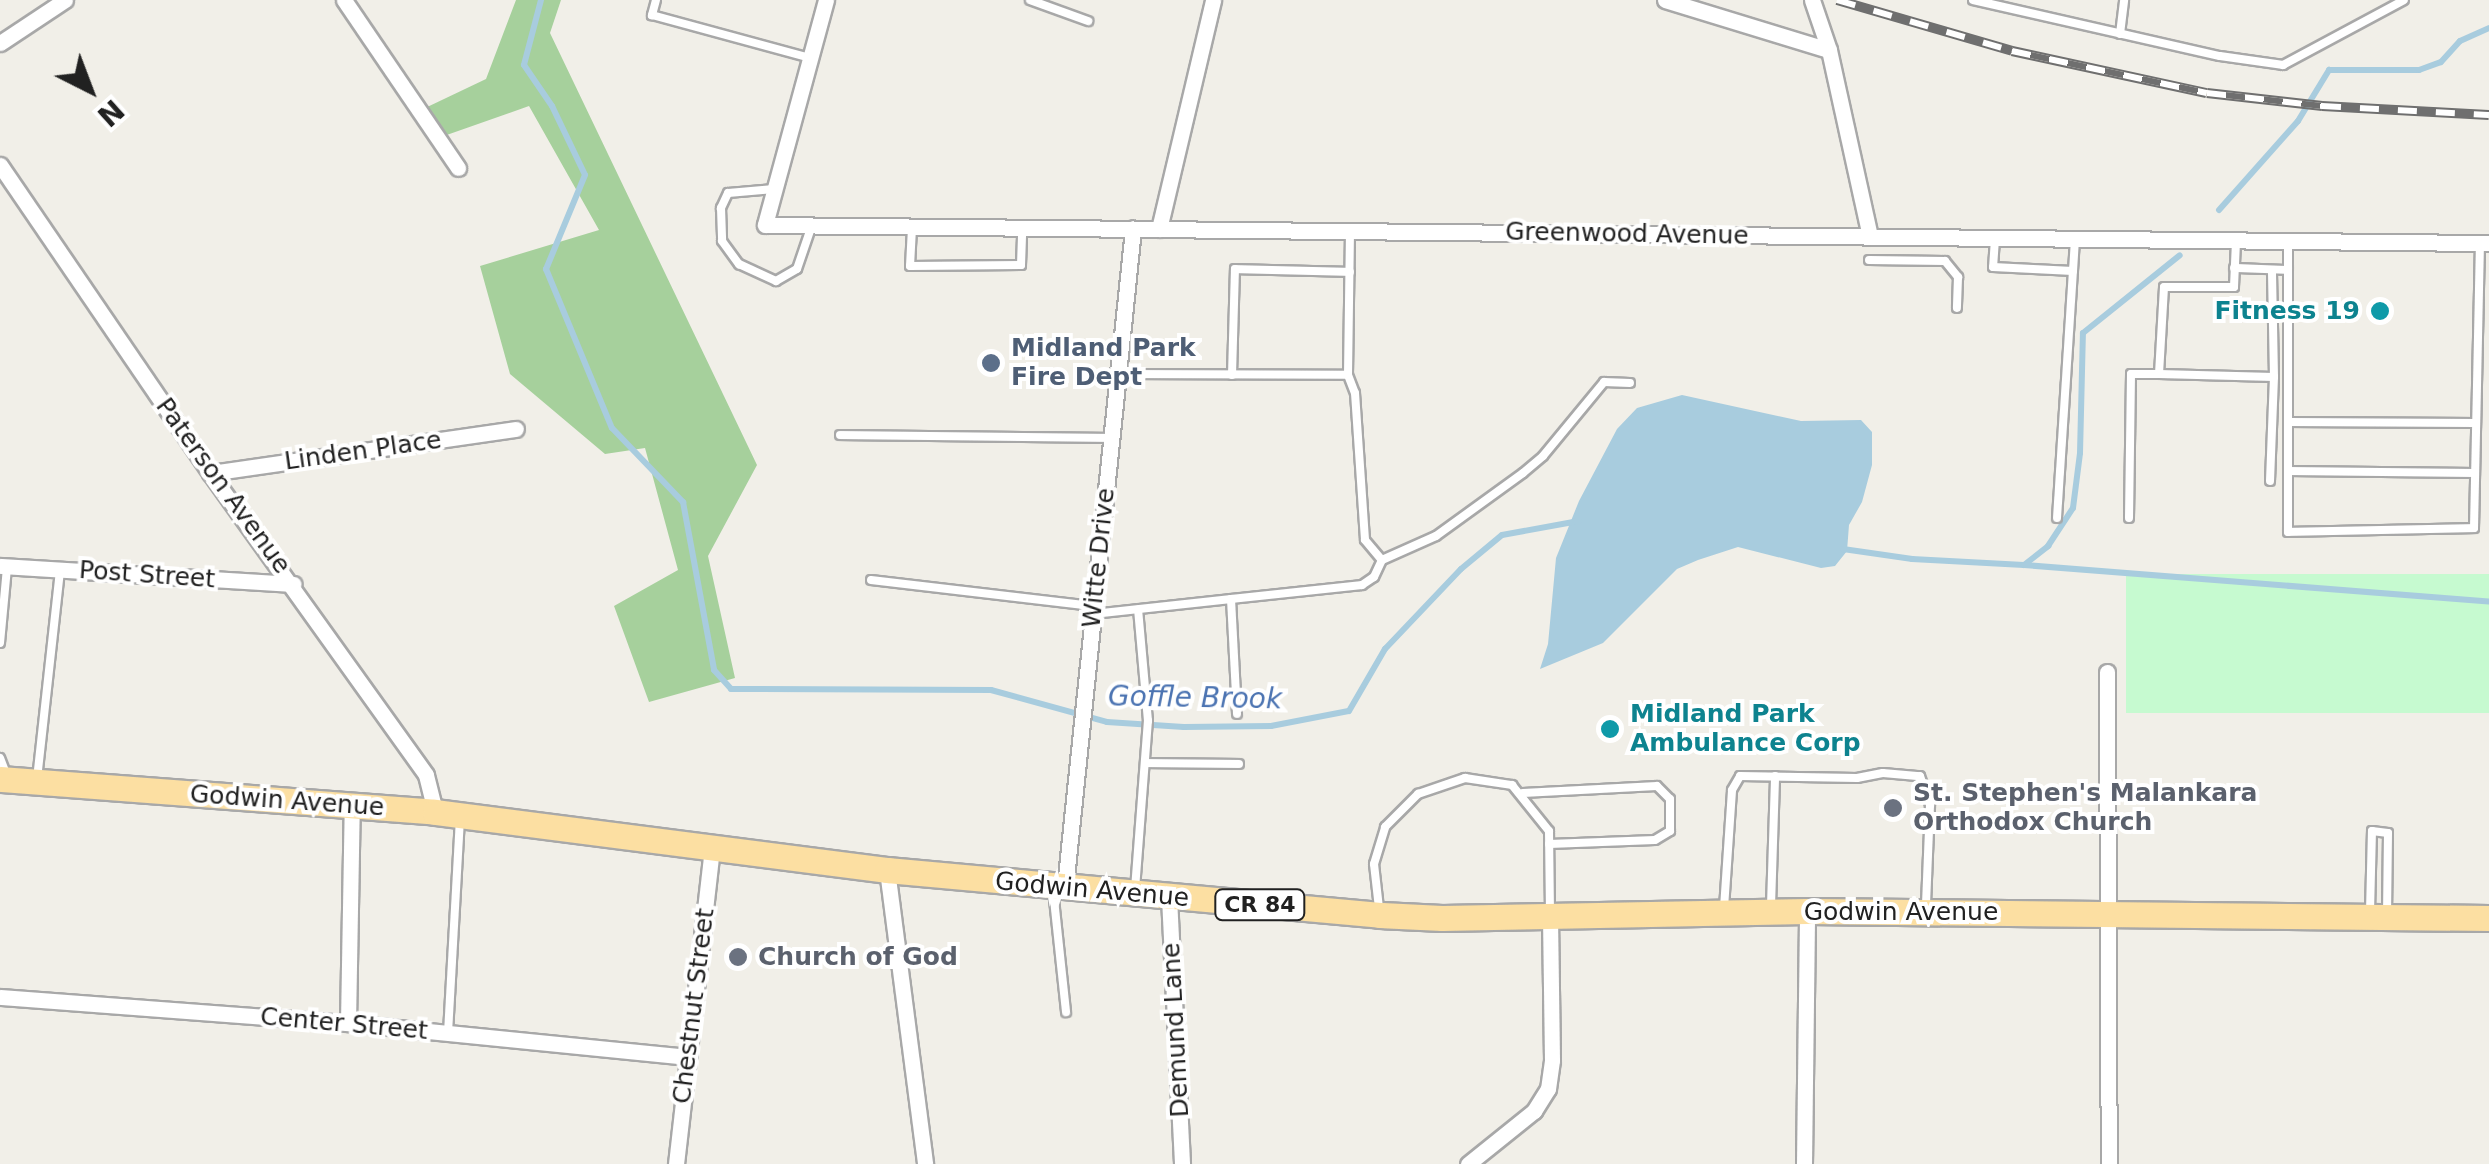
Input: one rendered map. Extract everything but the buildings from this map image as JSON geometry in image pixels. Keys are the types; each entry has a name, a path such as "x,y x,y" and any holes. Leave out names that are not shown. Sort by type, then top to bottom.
{"main road":[{"name":"Godwin Avenue","path":"3,772 36,782 448,813 888,870 1380,914 1807,911 2489,918"}],"street":[{"path":"0,43 65,0"},
{"path":"344,0 458,168"},
{"path":"774,190 826,0"},
{"path":"1159,230 1213,0"},
{"path":"1665,0 1828,50"},
{"path":"1812,0 1828,50 1870,237"},
{"name":"Paterson Avenue","path":"0,165 210,472 426,775 448,813"},
{"name":"Greenwood Avenue","path":"774,190 765,225 2484,243"},
{"name":"Witte Drive","path":"1059,886 1094,610 1133,229"},
{"name":"Linden Place","path":"210,472 516,428"},
{"name":"Post Street","path":"4,566 293,584"},
{"path":"2107,672 2111,913 2109,1164"},
{"path":"348,1023 352,804"},
{"name":"Chestnut Street","path":"676,1164 712,847"},
{"path":"888,870 925,1164"},
{"name":"Demund Lane","path":"1169,897 1182,1164"},
{"path":"1804,1164 1807,911"},
{"path":"1468,1164 1534,1111 1548,1088 1552,1060 1550,915"},
{"name":"Center Street","path":"0,997 348,1023 688,1057"}],"lane":[{"path":"656,0 652,15 810,58"},
{"path":"1030,0 1088,21"},
{"path":"1973,0 2010,5 2120,34 2283,65 2404,0"},
{"path":"2120,34 2124,0"},
{"path":"774,190 728,192 721,208 722,241 739,264 776,281 797,270 812,226"},
{"path":"912,227 910,266 1021,265 1022,228"},
{"path":"1350,231 1348,375 1355,392 1365,540 1382,560"},
{"path":"1906,238 1906,260"},
{"path":"1995,239 1993,268 2073,271"},
{"path":"2057,518 2075,240"},
{"path":"2158,374 2164,288 2234,286 2236,241"},
{"path":"2288,241 2288,532 2474,528 2484,243"},
{"path":"1869,260 1945,262 1958,277 1957,308"},
{"path":"2234,268 2288,270"},
{"path":"1232,375 1235,270 1350,272"},
{"path":"2270,480 2274,376 2272,270"},
{"path":"1118,374 1348,375"},
{"path":"2129,518 2132,374 2274,376"},
{"path":"871,580 1094,610 1362,586 1374,577 1382,560 1436,536 1523,473 1543,456 1604,382 1630,383"},
{"path":"2288,422 2476,423"},
{"path":"840,435 1112,438"},
{"path":"2288,471 2475,473"},
{"path":"0,643 4,566"},
{"path":"36,782 60,570"},
{"path":"1231,600 1237,714"},
{"path":"1134,894 1148,733 1138,609"},
{"path":"1145,762 1239,764"},
{"path":"1724,912 1732,790 1740,776 1920,776 1930,805 1925,912"},
{"path":"1771,912 1775,776"},
{"path":"1380,914 1374,864 1385,827 1418,794 1465,778 1512,785 1523,793 1549,831 1550,915"},
{"path":"1523,793 1657,786 1670,799 1670,831 1655,840 1550,844"},
{"path":"448,813 448,1033"},
{"path":"2372,831 2388,833 2378,916 2372,831"},
{"path":"1059,886 1066,1012"}],"green space":[{"path":"516,0 561,0 550,33 757,465 708,556 735,678 649,702 614,606 678,570 645,448 605,454 510,374 480,266 599,230 529,106 441,137 423,109 486,79"},
{"path":"2126,574 2489,574 2489,713 2126,713"}],"water":[{"path":"1682,395 1801,421 1861,420 1872,432 1872,465 1862,502 1849,525 1847,551 1835,566 1821,568 1738,547 1698,560 1677,569 1603,643 1540,669 1548,644 1556,558 1579,501 1617,429 1637,408"}],"waterway":[{"name":"Goffle Brook","path":"541,0 524,65 552,106 585,175 546,269 612,428 683,502 714,670 731,689 991,690 1107,722 1184,727 1271,726 1349,711 1385,649 1461,569 1502,535 1579,521"},
{"name":"Goffle Brook","path":"2219,210 2298,121 2329,70 2419,70 2441,62 2460,41 2489,28"},
{"name":"Goffle Brook","path":"1843,549 1912,559 2024,565 2048,546 2073,508 2080,453 2083,333 2180,255"},
{"path":"2024,565 2489,602"}],"railway":[{"path":"1837,0 2012,51 2207,93 2322,106 2489,115"}],"place":[{"name":"Fitness 19","path":"2380,311"},
{"name":"Midland Park Fire Dept","path":"991,363"},
{"name":"Midland Park Ambulance Corp","path":"1610,729"},
{"name":"St. Stephen's Malankara Orthodox Church","path":"1893,808"},
{"name":"Church of God","path":"738,957"}]}
